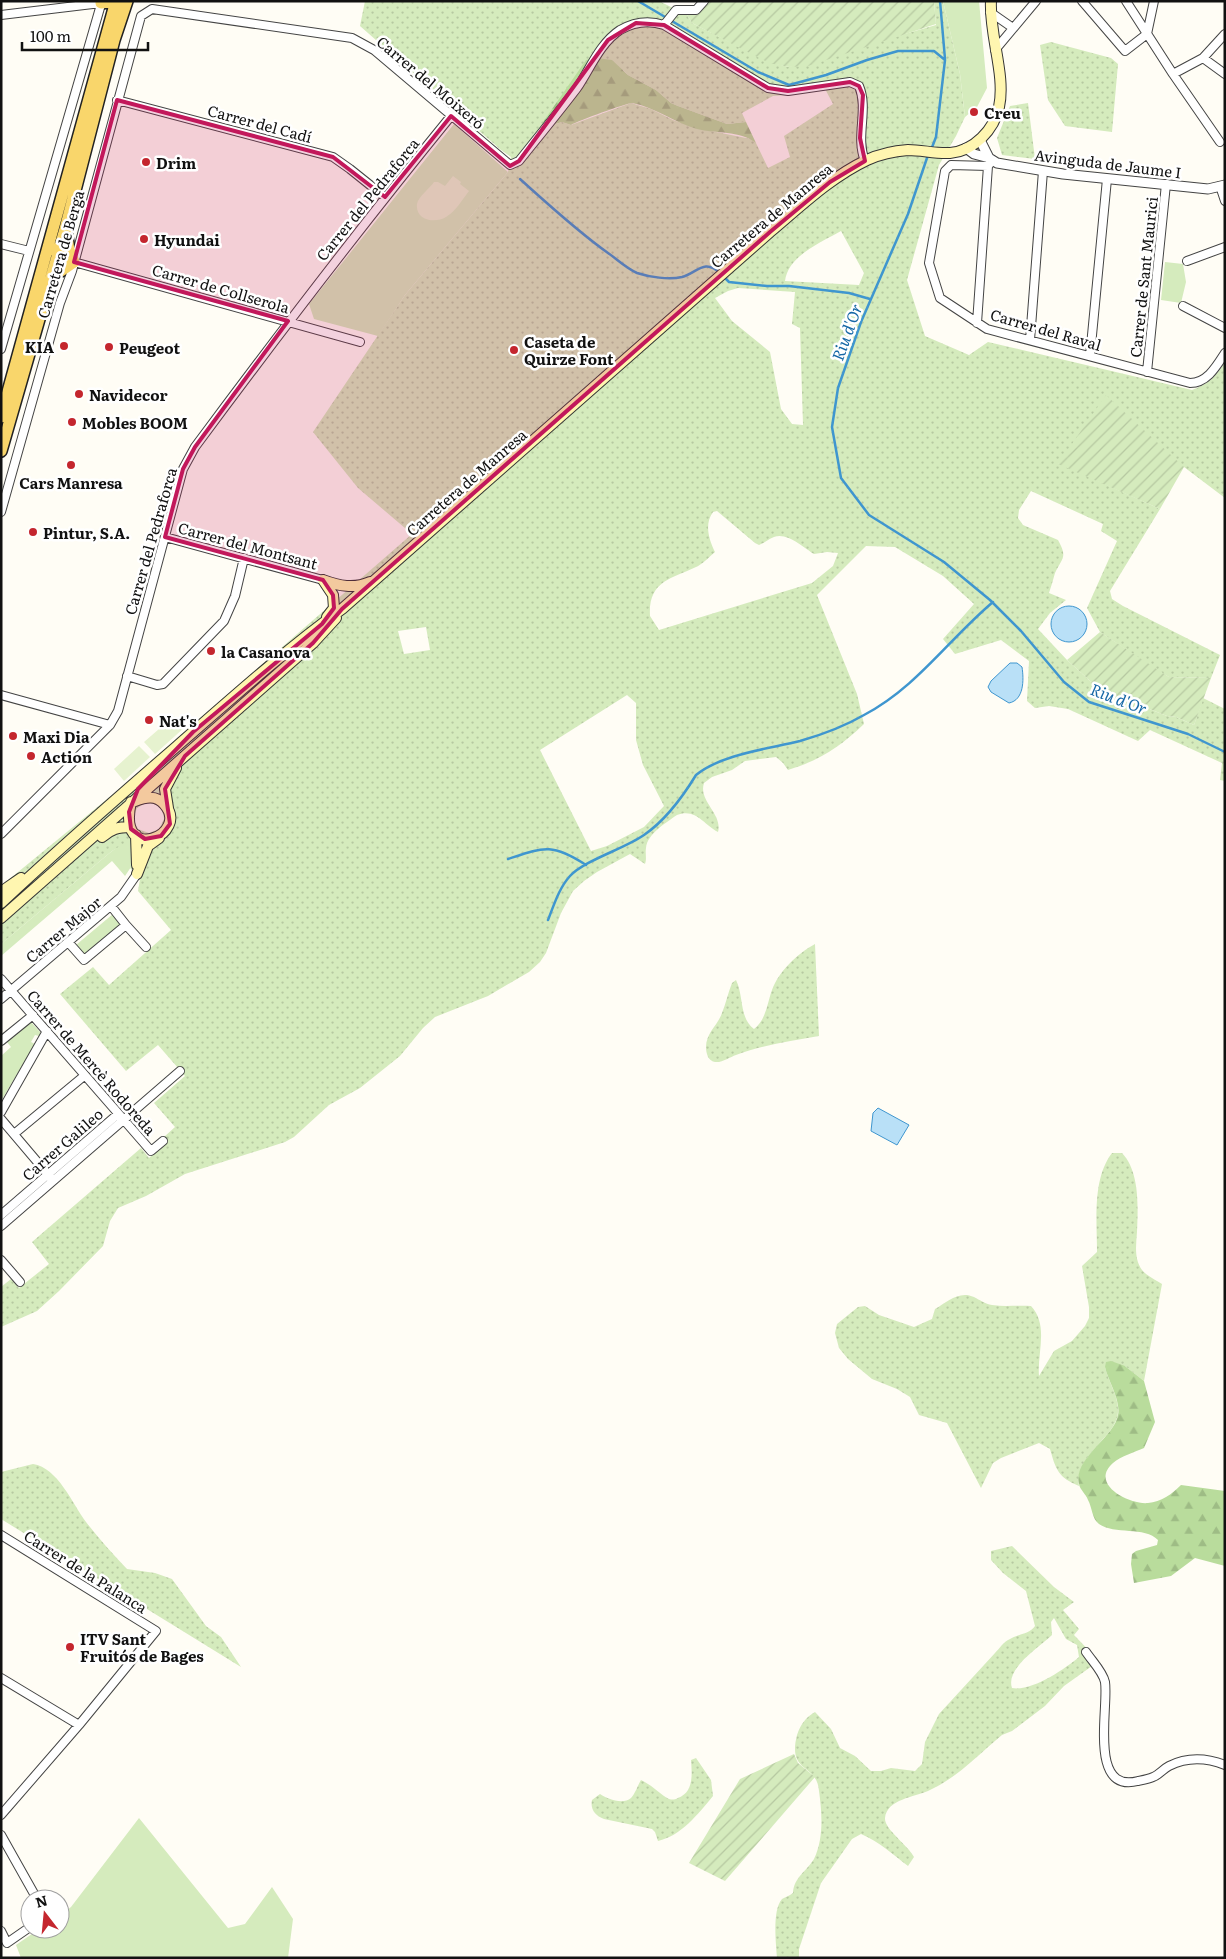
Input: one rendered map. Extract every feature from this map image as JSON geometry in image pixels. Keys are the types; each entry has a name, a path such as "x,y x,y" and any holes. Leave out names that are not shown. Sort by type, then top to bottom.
{"main road":[{"path":"1,451 65,229 114,40 127,1"},
{"path":"102,2 116,4 119,9 113,32 114,40"},
{"path":"1,418 116,4"},
{"path":"966,148 980,140 987,133 997,113 1000,101 999,69 995,50 991,7"},
{"path":"71,264 60,260 54,246 77,163 77,143"},
{"name":"Carretera de Manresa","path":"53,855 193,732 376,580 727,270 830,182 866,161 890,152 908,150 950,153 966,148"},
{"path":"65,229 71,264"},
{"path":"30,315 38,301 50,256 69,250"},
{"path":"44,301 55,277 71,264"},
{"path":"323,580 336,585 351,587 362,586 376,580"},
{"path":"322,624 334,608 333,596 323,580"},
{"path":"1,918 313,643 333,623 342,609"},
{"path":"137,874 133,831 128,817 131,802 138,789 178,750 193,732"},
{"path":"137,874 148,846 161,836 170,824 165,789 171,775 185,756"},
{"path":"1,892 90,831 121,804 151,797 162,802 168,809"},
{"path":"76,853 110,830 120,827 133,831 145,839 152,840 161,836"},
{"path":"1,903 53,855"}],"street":[{"path":"704,1 696,10 679,9 673,12 665,24 768,88 788,91 850,82 859,86 863,95 860,138 866,161"},
{"path":"995,50 1036,1"},
{"path":"1082,1 1125,51 1147,34 1154,1"},
{"path":"1126,1 1220,142"},
{"path":"1,15 102,2"},
{"name":"Carretera de Berga","path":"1,349 102,2"},
{"path":"991,7 1013,28"},
{"name":"Carretera de Berga","path":"1,512 141,16 152,9"},
{"name":"Carrer del Moixeró","path":"152,9 352,38 374,50 511,164 524,156 572,94 608,40 621,30 636,23 656,22 665,24"},
{"path":"1173,74 1203,58 1225,34"},
{"path":"1203,58 1225,74"},
{"name":"Carrer del Cadí","path":"117,100 333,158 385,197"},
{"name":"Carrer del Pedraforca","path":"1,834 110,725 118,711 183,470 195,447 288,321 451,116"},
{"path":"977,323 990,162 980,140"},
{"path":"966,148 990,162"},
{"name":"Avinguda de Jaume I","path":"990,162 1044,171 1208,189 1223,185"},
{"name":"Carrer del Raval","path":"990,162 951,165 945,170 929,263 940,298 992,331 1190,383 1200,383 1225,353"},
{"path":"1030,340 1044,171"},
{"path":"1090,356 1107,178"},
{"name":"Carrer de Sant Maurici","path":"1147,372 1166,184"},
{"path":"1223,185 1225,201"},
{"path":"1,244 29,251"},
{"path":"1188,262 1225,247"},
{"name":"Carrer de Collserola","path":"71,264 288,321 360,342"},
{"path":"1183,306 1225,328"},
{"name":"Carrer del Montsant","path":"165,537 323,580"},
{"path":"127,676 157,685 163,684 224,621 235,596 244,558"},
{"path":"1,695 110,725"},
{"name":"Carrer Major","path":"1,999 121,897 137,874"},
{"path":"111,906 146,948"},
{"path":"68,942 84,960 126,925"},
{"name":"Carrer de Mercè Rodoreda","path":"1,979 151,1151 163,1141"},
{"path":"1,1041 33,1015"},
{"path":"1,1112 47,1031"},
{"name":"Carrer Galileo","path":"1,1215 51,1178 180,1071"},
{"path":"14,1134 84,1076"},
{"path":"1,1119 51,1178 1,1226"},
{"path":"1,1260 20,1282"},
{"name":"Carrer de la Palanca","path":"1,1535 156,1631 80,1725"},
{"path":"1086,1652 1105,1680 1106,1706 1103,1746 1110,1771 1118,1781 1132,1783 1153,1778 1170,1766 1191,1760 1209,1759 1225,1765"},
{"path":"1,1678 80,1725 1,1816"},
{"path":"1,1835 31,1889"},
{"path":"1,1931 8,1943 20,1934"}],"highlighted area":[{"path":"636,23 664,25 768,88 788,91 850,82 859,86 863,95 860,138 865,161 830,182 770,232 342,609 313,643 185,756 165,789 170,824 161,836 145,839 131,829 129,812 138,789 193,732 322,624 334,608 333,595 323,580 165,537 183,469 195,447 288,321 74,262 117,100 333,157 385,197 451,116 510,166 519,161 608,40"}],"green space":[{"path":"365,1 659,1 687,15 692,23 769,62 789,67 936,25 934,1 943,1 960,74 965,117 939,165 907,280 925,336 969,355 988,342 1192,390 1211,379 1225,362 1225,498 1184,467 1058,463 1160,509 1110,591 1112,599 1220,655 1211,678 1169,677 1100,632 1087,608 1117,541 1101,531 1103,524 1031,491 1019,510 1018,518 1023,525 1058,540 1063,551 1063,558 1055,573 1049,593 1066,600 1050,613 1038,629 1067,660 1098,688 1194,725 1203,698 1225,709 1225,781 1220,780 1222,763 1150,730 1138,741 1068,709 1049,706 1035,708 1027,701 1029,661 1001,640 955,654 943,639 974,604 943,576 895,547 866,546 817,595 857,694 864,724 838,746 820,757 788,770 776,757 745,761 732,770 712,777 704,783 703,790 704,796 717,819 719,825 718,832 694,815 684,813 677,815 658,829 650,838 646,848 645,864 630,854 597,872 573,891 561,913 546,953 540,962 529,972 488,996 435,1017 423,1028 400,1056 360,1088 329,1105 294,1137 285,1142 185,1174 146,1196 118,1208 110,1221 103,1246 59,1291 37,1311 1,1327 1,1287 11,1279 19,1288 49,1264 32,1242 141,1148 149,1158 167,1142 164,1137 175,1127 154,1103 185,1076 158,1045 126,1071 60,994 93,967 109,985 171,930 138,891 140,879 130,868 133,864 126,844 112,851 1,944 1,886 112,795 412,534 358,488 313,432 405,295 508,172 511,157 360,26","holes":["623,70 628,75 656,90 671,103 727,124 746,122 742,113 773,96 799,94 823,85 833,104 784,136 790,157 768,168 756,143 751,139 696,128 673,120 651,109 631,103 571,125 562,122 543,128","841,231 864,273 859,285 785,281 787,272 798,257","738,288 795,292 792,324 800,328 803,425 792,424 781,409 770,352 732,321 715,298","717,511 759,545 779,536 790,539 814,554 838,553 833,566 812,583 659,630 650,616 650,604 653,595 663,583 699,566 715,552 708,532 710,517 713,512","426,627 430,650 404,654 398,631","627,695 636,703 636,740 643,765 664,806 644,827 607,846 591,851 540,750","146,803 159,807 164,819 159,829 149,833 138,829 133,819 137,808"]},
{"path":"709,1 934,1 936,24 808,66 789,67 769,63 692,23 687,15 699,13"},
{"path":"943,1 979,1 987,88 977,107 965,117 960,74"},
{"path":"1051,42 1111,58 1118,64 1112,132 1065,126 1048,100 1040,45"},
{"path":"597,58 612,60 628,75 656,90 671,103 727,124 746,122 756,143 735,134 697,129 649,108 632,103 602,112 571,125 562,122 542,128 543,122 586,60"},
{"path":"1028,103 1035,159 1002,155 997,138 1010,106"},
{"path":"454,124 508,172 405,295 378,336 314,319 309,304"},
{"path":"453,176 469,191 461,202 453,212 442,219 431,220 422,217 417,209 420,198 434,182 445,186"},
{"path":"1165,262 1183,264 1186,282 1181,303 1161,300"},
{"path":"1106,395 1184,467 1160,509 1058,464"},
{"path":"1100,632 1169,677 1211,678 1194,725 1098,688 1067,660"},
{"path":"174,716 185,727 155,754 144,742"},
{"path":"139,746 150,757 124,781 114,769"},
{"path":"123,844 131,844 133,864 125,876 112,861 1,956 1,944 112,851"},
{"path":"113,914 122,924 84,955 76,945"},
{"path":"815,944 819,1036 756,1049 720,1062 711,1060 706,1052 707,1042 720,1017 732,983 736,980 746,1019 754,1029 764,1016 772,990 779,976 795,958"},
{"path":"30,1021 41,1033 39,1036 35,1035 31,1042 35,1044 1,1101 1,1056 11,1047 6,1041"},
{"path":"1112,1153 1122,1153 1128,1161 1135,1180 1137,1190 1136,1247 1139,1266 1149,1276 1162,1284 1144,1381 1125,1366 1105,1367 1117,1401 1118,1412 1116,1421 1111,1429 1083,1465 1079,1475 1079,1486 1062,1476 1056,1468 1050,1449 1039,1443 993,1463 981,1488 947,1423 919,1415 910,1397 897,1389 872,1379 848,1359 839,1348 835,1333 837,1324 858,1307 865,1306 879,1315 914,1327 932,1319 935,1309 953,1298 963,1295 969,1295 992,1305 1031,1306 1040,1322 1041,1330 1039,1376 1054,1351 1072,1341 1085,1326 1089,1318 1082,1266 1097,1252 1096,1214 1098,1188 1101,1175"},
{"path":"1111,1361 1125,1366 1144,1381 1155,1422 1144,1448 1124,1456 1113,1463 1107,1471 1106,1478 1109,1485 1114,1492 1122,1497 1140,1503 1162,1499 1181,1485 1225,1491 1225,1566 1195,1558 1171,1576 1134,1583 1131,1564 1132,1554 1157,1545 1158,1540 1145,1533 1105,1527 1095,1519 1079,1484 1079,1475 1082,1465 1115,1424 1118,1415 1118,1403 1105,1367 1106,1362"},
{"path":"33,1464 50,1472 57,1479 86,1522 127,1569 155,1573 172,1579 206,1626 221,1637 241,1667 1,1519 1,1472"},
{"path":"1012,1546 1054,1587 1074,1602 1063,1610 1079,1629 1074,1635 1099,1661 1064,1686 1045,1706 1012,1731 1002,1735 948,1780 928,1791 902,1800 891,1807 885,1818 886,1822 892,1832 914,1857 908,1866 868,1837 861,1834 852,1839 821,1883 799,1949 799,1958 777,1958 775,1927 779,1904 782,1899 793,1893 798,1879 814,1859 821,1834 821,1808 817,1782 796,1756 795,1747 800,1728 806,1719 815,1712 831,1729 840,1748 855,1756 871,1771 891,1768 915,1771 922,1764 925,1742 939,1714 1003,1643 1030,1631 1035,1626 1026,1591 1003,1573 991,1560 991,1551","holes":["1054,1618 1066,1639 1077,1645 1079,1657 1057,1673 1038,1683 1029,1687 1012,1688 1011,1680 1018,1666 1052,1635 1051,1622"]},
{"path":"794,1754 798,1763 815,1777 725,1881 689,1863 740,1779"},
{"path":"696,1758 711,1780 713,1796 682,1829 666,1838 658,1841 652,1829 601,1818 593,1809 592,1800 600,1794 615,1800 628,1800 641,1780 667,1798 672,1800 678,1798 687,1792 692,1777 691,1760"},
{"path":"139,1818 228,1928 245,1924 272,1887 293,1919 288,1958 21,1958 16,1945 25,1939 70,1939 71,1907"}],"water":[{"path":"1069,606 1076,607 1082,611 1086,617 1086,631 1082,637 1076,641 1069,642 1062,641 1056,637 1052,631 1051,624 1052,617 1056,611 1062,607"},
{"path":"1010,663 1017,663 1022,667 1023,678 1022,689 1018,698 1009,703 991,692 988,687 991,681"},
{"path":"878,1108 909,1125 897,1145 871,1131 873,1113"}],"waterway":[{"name":"Riu d'Or","path":"638,1 758,72 789,85 898,51 934,51 945,60 936,137 931,150"},
{"path":"940,1 945,59"},
{"name":"Riu d'Or","path":"928,155 908,214 861,322 838,388 832,427 841,478 869,515 944,562 990,600 1021,631 1064,682 1089,702 1188,734 1225,752"},
{"path":"520,179 585,236 637,273 659,278 677,278 705,267 720,273"},
{"path":"724,277 729,282 849,293 870,299"},
{"path":"548,920 560,891 570,876 585,865 636,840 652,829 673,808 696,775 732,757 808,739 824,733 883,704 916,677 993,602"},
{"path":"508,859 548,849 565,853 586,865"}],"place":[{"name":"Creu","path":"974,112"},
{"name":"Drim","path":"146,162"},
{"name":"Hyundai","path":"144,239"},
{"name":"KIA","path":"64,346"},
{"name":"Peugeot","path":"109,347"},
{"name":"Caseta de Quirze Font","path":"514,350"},
{"name":"Navidecor","path":"79,394"},
{"name":"Mobles BOOM","path":"72,422"},
{"name":"Cars Manresa","path":"71,465"},
{"name":"Pintur, S.A.","path":"33,532"},
{"name":"la Casanova","path":"211,651"},
{"name":"Nat's","path":"149,720"},
{"name":"Maxi Dia","path":"13,736"},
{"name":"Action","path":"31,756"},
{"name":"ITV Sant Fruitós de Bages","path":"70,1647"}]}
